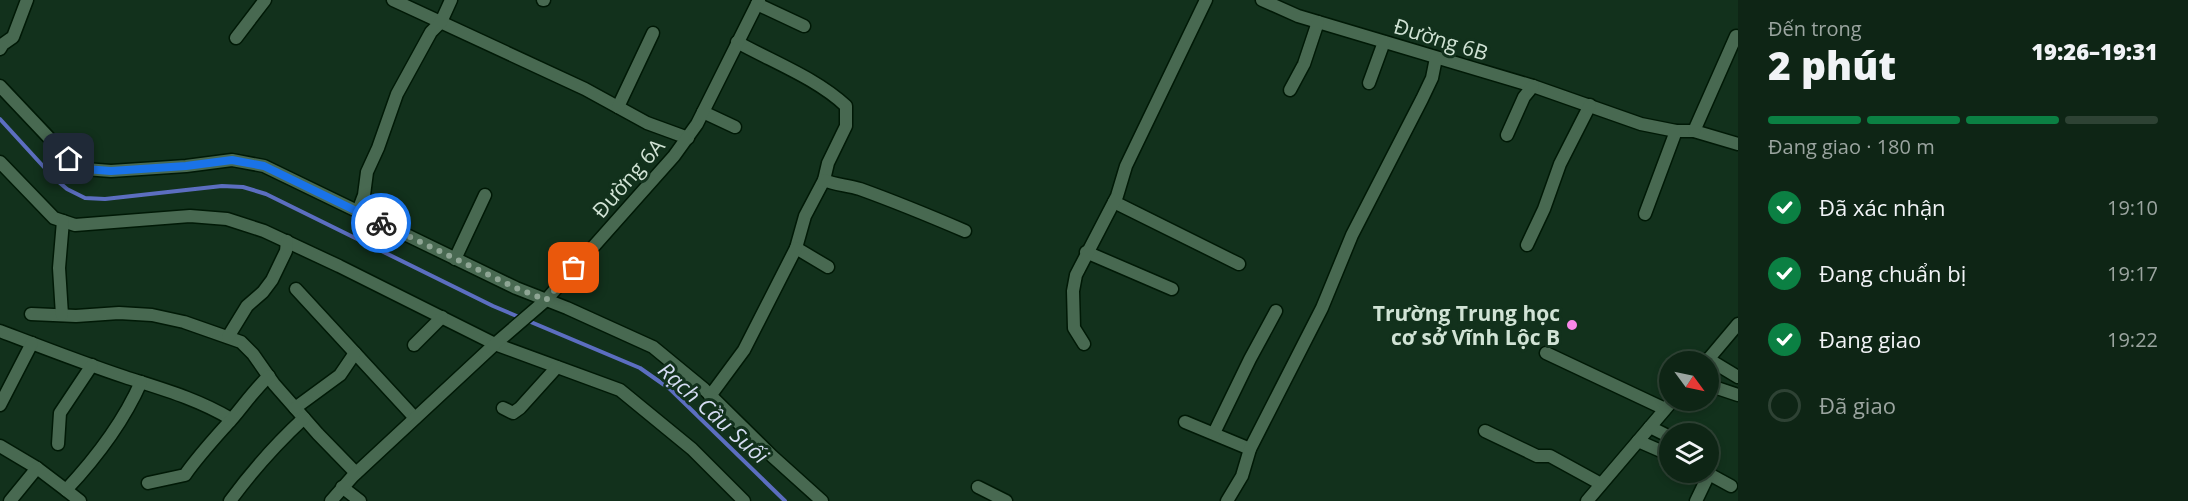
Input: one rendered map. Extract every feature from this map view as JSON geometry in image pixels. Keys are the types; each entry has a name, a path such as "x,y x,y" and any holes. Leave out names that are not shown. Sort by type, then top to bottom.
{"street":[{"path":"0,49 13,37 27,0"},
{"path":"236,38 265,0"},
{"path":"393,0 585,88 647,123 688,138"},
{"path":"358,211 364,195 367,172 397,94 431,32 441,22 451,0"},
{"path":"1084,344 1074,328 1072,291 1076,275 1114,202 1126,166 1206,0"},
{"name":"Đường 6B","path":"1262,0 1298,16 1530,86"},
{"path":"758,2 804,26"},
{"name":"Đường 6A","path":"332,501 356,473 544,302 688,138 758,2"},
{"path":"1290,90 1304,64 1318,22"},
{"path":"618,107 653,33"},
{"path":"1694,131 1736,36"},
{"path":"710,396 749,342 796,248 805,216 824,180 828,163 846,126 846,106 812,80 737,42"},
{"path":"1369,83 1384,42"},
{"path":"1227,501 1242,476 1250,448 1322,308 1352,234 1432,78 1436,58"},
{"path":"0,86 69,159 85,169 111,171 186,166 232,160 264,166 544,302 652,347 681,368 822,501"},
{"path":"1507,135 1530,86 1641,124 1676,131 1694,131 1738,144"},
{"path":"1527,245 1544,209 1560,164 1590,105"},
{"path":"703,112 735,127"},
{"path":"1645,214 1676,131"},
{"path":"0,162 54,218 75,225 190,216 227,219 287,241 498,342 620,390 692,449 744,501"},
{"path":"824,180 833,184 848,185 910,207 965,231"},
{"path":"455,259 485,195"},
{"path":"1114,202 1239,264"},
{"path":"62,315 59,268 63,221"},
{"path":"228,337 247,306 263,292 272,280 286,251 287,241"},
{"path":"796,248 828,267"},
{"path":"1086,252 1172,289"},
{"path":"296,289 415,418"},
{"path":"1214,433 1250,358 1276,311"},
{"path":"31,314 152,315 184,322 241,342 304,418 356,473"},
{"path":"414,345 442,317"},
{"path":"1715,351 1738,324"},
{"path":"0,332 177,393 210,406 231,419"},
{"path":"0,405 32,343"},
{"path":"1546,352 1659,401"},
{"path":"296,408 340,375 355,353"},
{"path":"58,444 60,413 92,365"},
{"path":"503,408 513,413 520,408 557,367"},
{"path":"1719,367 1738,377"},
{"path":"148,483 185,475 202,451 251,393 269,376"},
{"path":"66,490 89,465 110,436 130,406 141,382"},
{"path":"1719,389 1738,395"},
{"path":"1587,501 1664,411"},
{"path":"231,501 246,479 304,418"},
{"path":"1185,422 1250,448"},
{"path":"1650,427 1659,432"},
{"path":"1485,431 1537,456 1550,456 1601,484"},
{"path":"1638,441 1659,450"},
{"path":"0,446 37,468 80,501"},
{"path":"10,501 37,468"},
{"path":"1719,480 1731,486"},
{"path":"1696,501 1703,483"},
{"path":"342,487 360,501"},
{"path":"978,487 1006,501"}],"waterway":[{"name":"Rạch Cầu Suối","path":"0,119 53,177 67,189 85,198 105,199 222,186 243,187 266,194 493,306 640,368 670,389 785,501"}],"way so far":[{"path":"381,223 516,288 546,300 574,268"}],"place":[{"name":"Trường Trung học cơ sở Vĩnh Lộc B","path":"1572,325"}],"route":[{"path":"69,159 85,169 111,171 186,166 232,160 264,166 381,223"}]}
